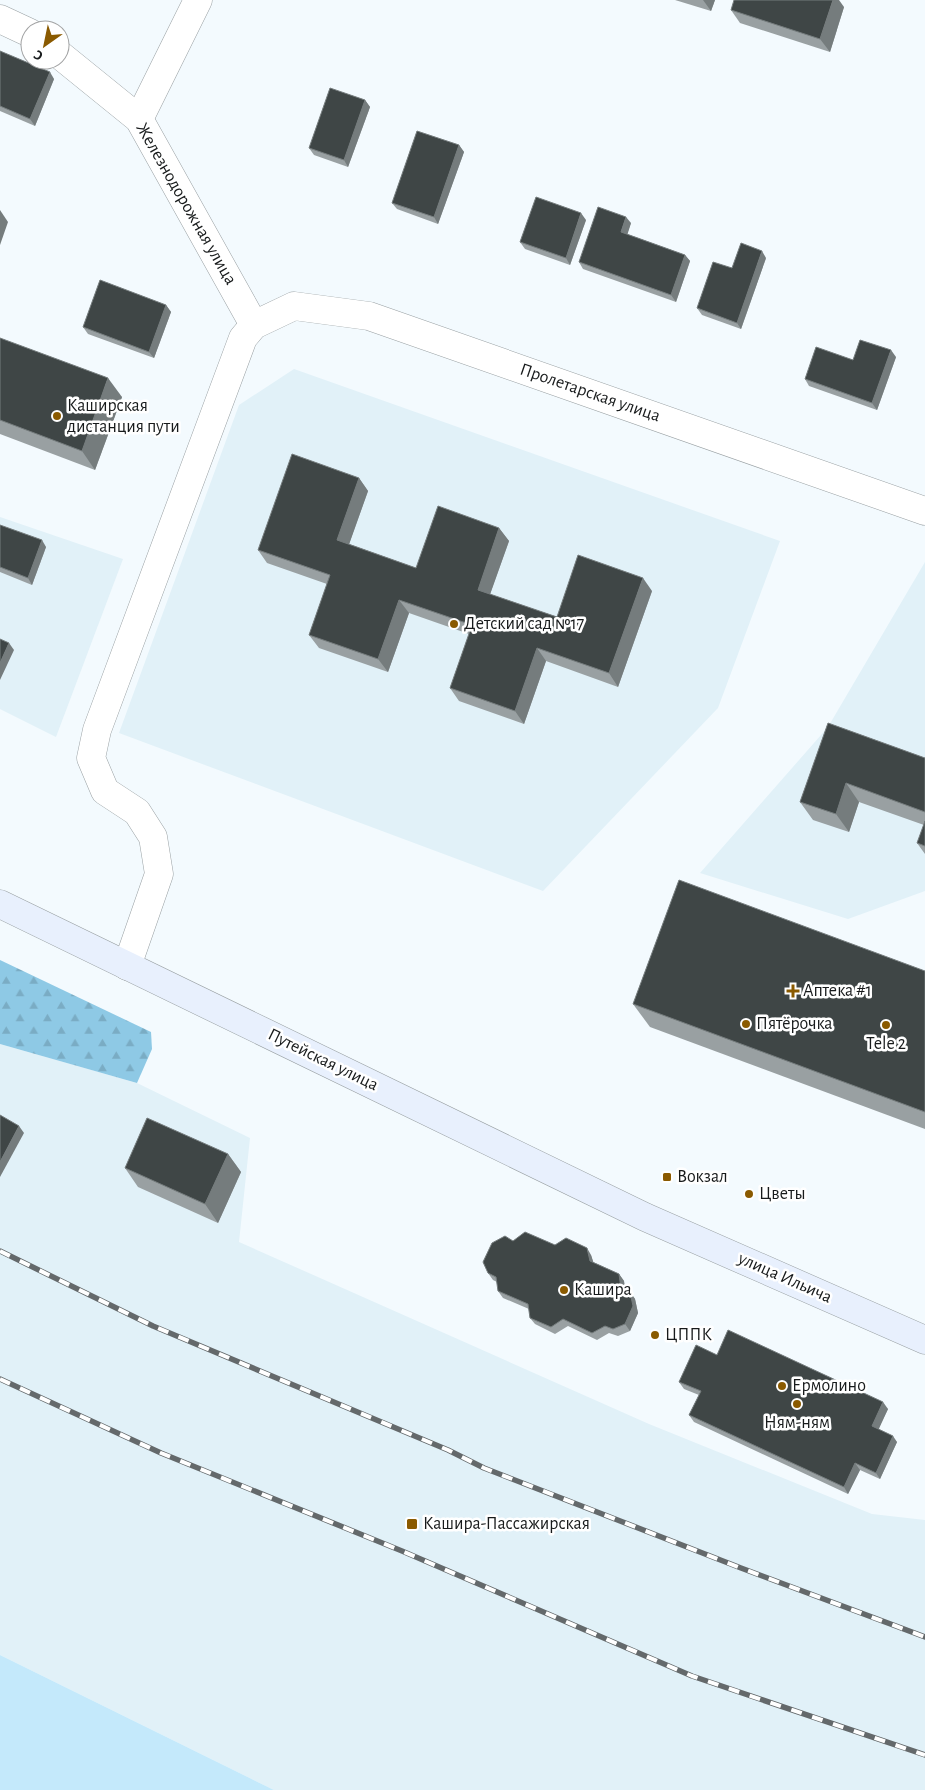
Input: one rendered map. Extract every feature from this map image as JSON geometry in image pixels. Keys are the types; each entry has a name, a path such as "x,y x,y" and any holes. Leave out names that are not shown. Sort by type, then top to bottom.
{"main road":[{"name":"Путейская улица","path":"0,904 646,1216"},
{"name":"улица Ильича","path":"646,1216 925,1340"}],"street":[{"path":"139,119 198,0"},
{"path":"0,19 20,28"},
{"name":"Железнодорожная улица","path":"70,63 139,119 254,325"},
{"name":"Пролетарская улица","path":"254,325 294,306 369,316 925,511"},
{"path":"127,966 159,874 153,838 137,812 105,791 91,758 97,730 243,338 254,325"}],"shaded area":[{"name":"Детский сад №17","path":"294,369 780,541 718,708 543,891 119,733 239,405"},
{"path":"0,517 123,559 56,737 0,709"},
{"path":"925,562 925,891 848,919 700,873 828,727"},
{"path":"0,1044 137,1083 250,1138 239,1242 649,1424 872,1514 925,1520 925,1790 274,1790 0,1655"},
{"path":"0,1655 274,1790 0,1790"}],"green space":[{"path":"0,960 151,1032 152,1049 137,1083 0,1044"}],"building":[{"path":"734,0 833,0 820,39 731,10"},
{"path":"0,51 20,59 20,70 45,70 50,72 30,119 0,106"},
{"path":"330,88 365,100 344,160 309,148"},
{"path":"417,131 459,145 434,217 392,203"},
{"path":"536,197 581,213 566,258 520,242"},
{"path":"598,207 626,217 621,232 685,255 671,295 579,262"},
{"path":"741,243 762,251 737,323 697,308 713,262 732,268"},
{"path":"100,280 166,305 149,352 83,327"},
{"name":"Каширская дистанция пути","path":"0,338 108,378 82,451 0,420"},
{"path":"860,340 891,350 872,403 805,379 816,347 853,360"},
{"path":"292,454 359,478 337,540 416,568 438,506 499,528 478,590 557,617 578,555 643,578 609,673 537,648 515,711 450,688 472,625 399,600 378,659 309,635 330,575 258,550"},
{"path":"0,525 42,540 28,578 0,567"},
{"path":"0,639 9,643 0,663"},
{"path":"828,723 925,758 925,812 846,783 836,814 800,802"},
{"path":"925,821 925,846 917,843"},
{"path":"679,880 925,971 925,1112 633,1004"},
{"path":"0,1115 19,1126 0,1162"},
{"path":"147,1118 228,1154 205,1204 125,1168"},
{"name":"Кашира","path":"525,1232 555,1245 566,1238 587,1248 590,1261 619,1274 621,1289 630,1292 633,1306 625,1324 613,1329 605,1326 592,1333 563,1319 551,1327 530,1318 528,1304 498,1291 496,1277 488,1273 483,1262 492,1243 505,1236 513,1241"},
{"path":"728,1330 883,1402 872,1426 893,1436 876,1473 855,1463 844,1487 689,1415 701,1391 679,1382 696,1345 717,1355"}],"railway":[{"path":"0,1251 153,1326 448,1450 484,1468 925,1637"},
{"path":"0,1379 161,1453 402,1551 692,1676 925,1755"}],"place":[{"name":"Каширская дистанция пути","path":"57,416"},
{"name":"Детский сад №17","path":"454,624"},
{"name":"Аптека #1","path":"793,991"},
{"name":"Пятёрочка","path":"746,1024"},
{"name":"Tele 2","path":"886,1025"},
{"name":"Вокзал","path":"667,1177"},
{"name":"Цветы","path":"749,1194"},
{"name":"Кашира","path":"564,1290"},
{"name":"ЦППК","path":"655,1335"},
{"name":"Ермолино","path":"782,1386"},
{"name":"Ням-ням","path":"797,1404"},
{"name":"Кашира-Пассажирская","path":"412,1524"}]}
